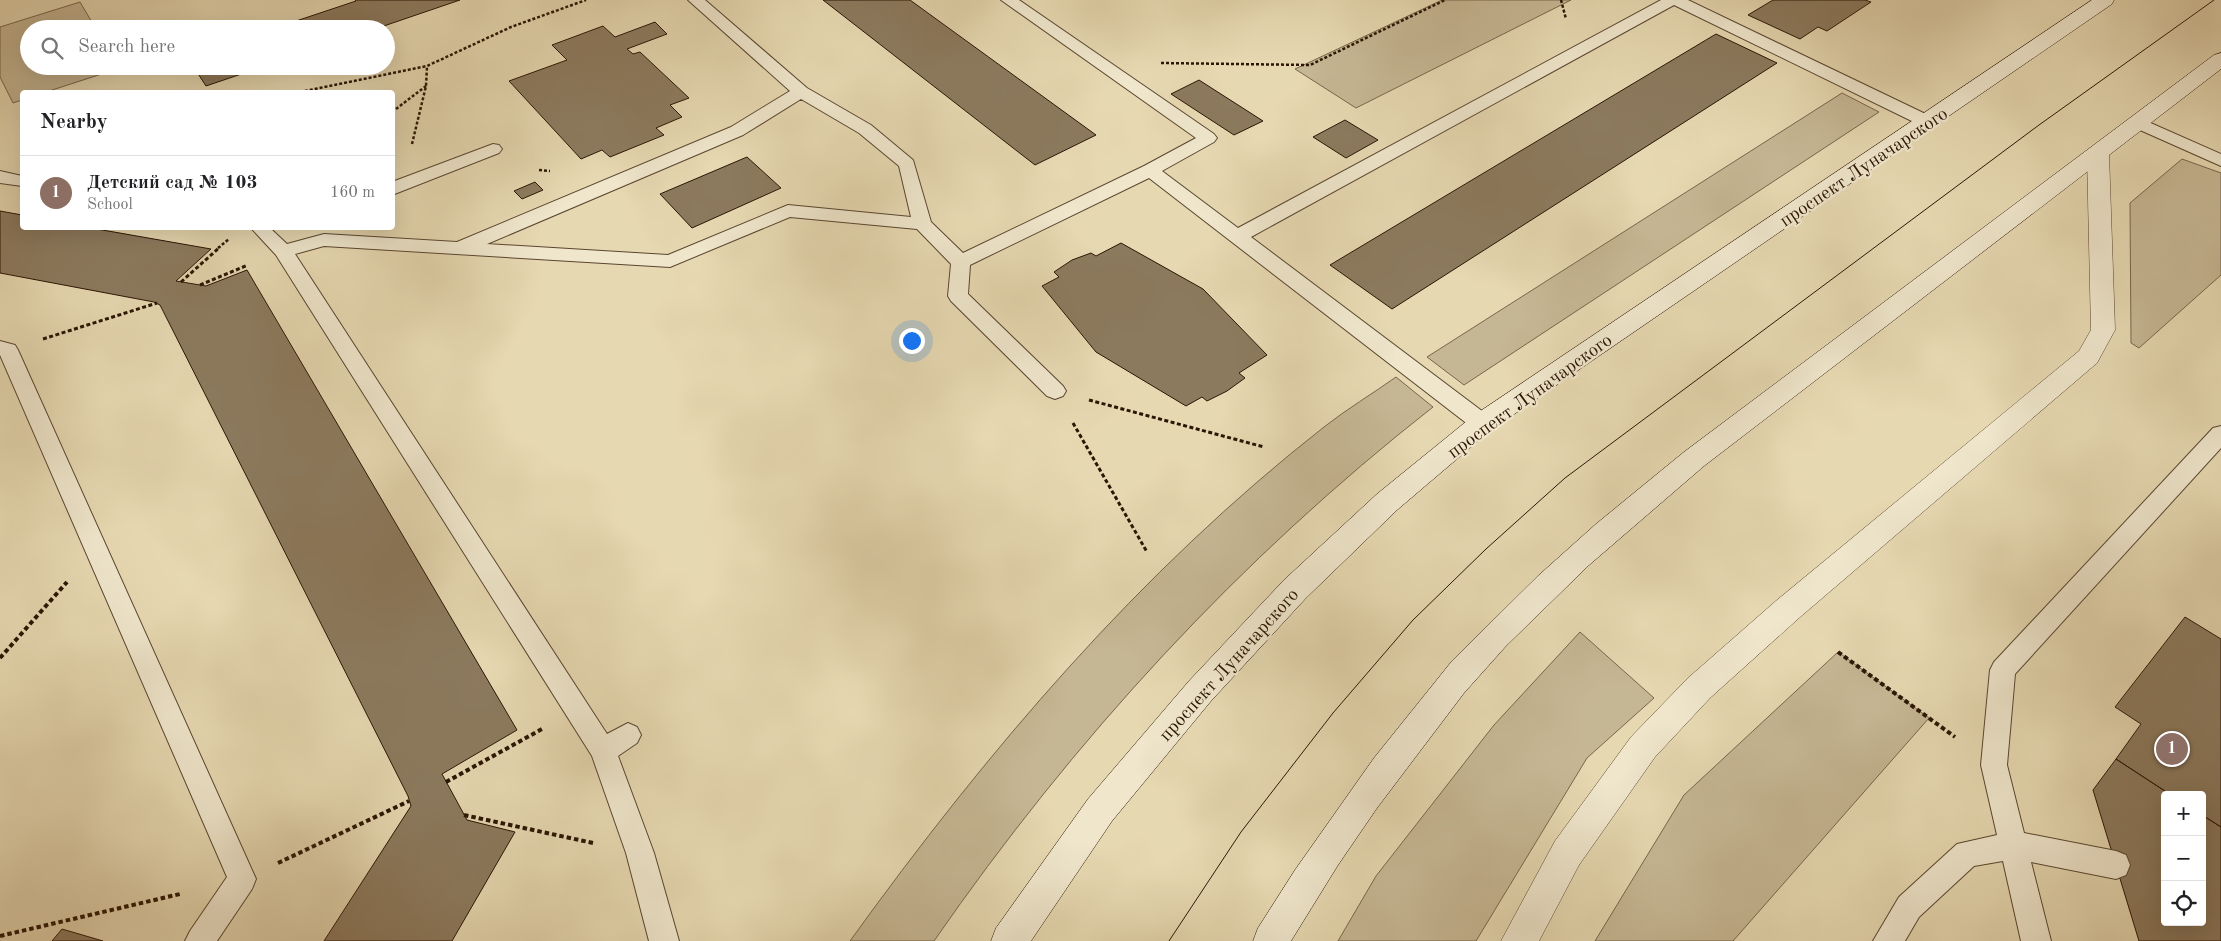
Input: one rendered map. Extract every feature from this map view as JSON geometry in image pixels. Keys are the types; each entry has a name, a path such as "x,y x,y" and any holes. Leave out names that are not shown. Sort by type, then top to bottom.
{"main road":[{"name":"проспект Луначарского","path":"1009,941 1100,810 1200,691 1295,589 1387,502 1482,423 1928,122 2105,0"},
{"path":"1271,941 1308,880 1396,755 1468,666 1537,594 1623,516 1694,459 2221,59"},
{"path":"1519,941 1566,853 1643,748 1699,688 1788,609 2088,357 2103,330 2104,302 2098,154"}],"lane":[{"path":"696,0 801,92 865,129 907,164 922,224 961,262"},
{"path":"961,262 1150,170 1208,138 1009,0"},
{"path":"1238,236 1674,0 1928,122"},
{"path":"456,249 737,132 801,92"},
{"path":"2137,122 2221,161"},
{"path":"395,188 493,149"},
{"path":"1150,170 1482,423"},
{"path":"0,177 20,181"},
{"path":"283,251 324,240 670,261 788,211 922,224"},
{"path":"262,230 283,251 603,751 640,853 664,941"},
{"path":"283,251 309,230"},
{"path":"961,262 958,296 1055,391"},
{"path":"4,349 96,549 242,880 200,941"},
{"path":"2036,941 1994,765 2004,670 2221,434"},
{"path":"603,751 628,735"},
{"path":"1888,941 1909,907 1967,854 2014,845 2116,865"}],"path":[{"path":"395,73 427,66 510,27 586,0"},
{"path":"1101,62 1310,65 1445,0"},
{"path":"410,150 426,86 427,66"},
{"path":"310,90 383,75"},
{"path":"395,110 426,86"},
{"path":"181,282 233,235"},
{"path":"200,285 283,251"},
{"path":"4,349 157,303"},
{"path":"1055,391 1264,447"},
{"path":"1055,391 1148,552"},
{"path":"0,658 96,549"},
{"path":"1838,652 1994,765"},
{"path":"446,782 577,710"},
{"path":"0,936 242,880 409,801"},
{"path":"464,815 640,853"}],"shaded area":[{"path":"1442,0 1571,0 1356,108 1295,69"},
{"path":"80,2 91,20 22,20"},
{"path":"20,21 20,75 98,75 52,90 20,90 20,101 13,103 0,77 0,27"},
{"path":"1842,93 1879,112 1464,385 1427,357"},
{"path":"2182,159 2221,173 2221,275 2139,348 2131,343 2130,203"},
{"path":"1396,377 1433,407 1362,465 1293,526 1227,589 1163,655 1102,723 1044,794 988,866 934,941 850,941 902,870 1011,733 1129,603 1191,542 1256,483 1333,420"},
{"path":"1580,632 1654,698 1587,758 1476,941 1338,941 1376,876 1494,725"},
{"path":"1838,652 1929,718 1733,941 1595,941 1684,795"}],"building":[{"path":"460,0 395,22 395,20 299,20 356,1"},
{"path":"823,0 910,0 1096,135 1035,165"},
{"path":"1773,0 1865,0 1871,2 1827,31 1818,27 1800,39 1748,15"},
{"path":"655,22 667,34 627,49 633,54 640,52 689,98 670,105 682,117 656,128 664,135 610,157 602,150 581,159 509,81 567,60 552,45 603,26 615,37"},
{"path":"1716,34 1777,63 1392,309 1330,265"},
{"path":"199,75 238,75 206,86"},
{"path":"1199,80 1263,121 1234,135 1171,94"},
{"path":"1345,120 1378,140 1346,158 1313,137"},
{"path":"747,157 781,188 692,228 660,194"},
{"path":"535,182 543,190 522,199 514,191"},
{"path":"0,211 20,215 20,230 102,230 211,249 176,281 206,286 247,270 517,730 442,774 467,820 515,832 452,941 324,941 411,806 408,796 160,305 154,302 0,273"},
{"path":"1121,243 1203,289 1267,355 1239,373 1245,378 1227,391 1207,401 1202,397 1186,406 1096,352 1042,286 1059,277 1054,272 1072,260 1091,253 1096,256"},
{"path":"2185,617 2221,639 2221,827 2206,818 2206,791 2165,791 2116,759 2141,724 2115,707"},
{"path":"2116,759 2165,791 2161,791 2161,926 2206,926 2206,818 2221,827 2221,941 2139,941 2093,790"},
{"path":"62,929 103,941 52,941"}],"tram line":[{"path":"1169,941 1241,832 1333,713 1413,620 1486,549 1565,478 2039,125 2214,0"}],"place":[{"name":"Детский сад № 103","path":"2172,749"}]}
